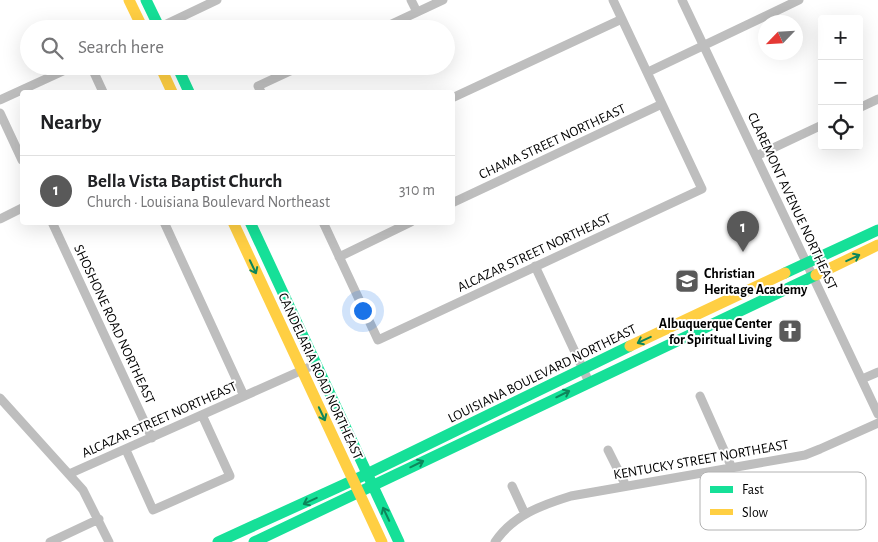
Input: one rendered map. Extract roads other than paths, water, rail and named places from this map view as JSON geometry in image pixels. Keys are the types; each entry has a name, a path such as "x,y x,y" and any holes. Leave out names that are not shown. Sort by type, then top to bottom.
{"main road":[{"path":"129,0 138,20"},
{"path":"146,0 155,20"},
{"path":"164,75 171,90"},
{"path":"181,75 188,90"},
{"name":"CANDELARIA ROAD NORTHEAST","path":"234,225 382,542"},
{"name":"CANDELARIA ROAD NORTHEAST","path":"251,225 399,542"},
{"name":"LOUISIANA BOULEVARD NORTHEAST","path":"218,542 368,474 583,368 878,230"},
{"name":"LOUISIANA BOULEVARD NORTHEAST","path":"257,541 878,245"}],"street":[{"path":"175,20 218,0"},
{"path":"411,0 417,12"},
{"path":"400,20 443,0"},
{"path":"613,0 662,104"},
{"name":"CLAREMONT AVENUE NORTHEAST","path":"682,0 878,414"},
{"path":"648,72 799,0"},
{"path":"455,97 622,19"},
{"path":"22,90 54,75"},
{"path":"95,75 102,90"},
{"path":"260,89 284,75"},
{"path":"0,100 20,91"},
{"path":"863,106 878,99"},
{"name":"ALCAZAR STREET NORTHEAST","path":"339,257 378,340 702,189 662,104"},
{"name":"CHAMA STREET NORTHEAST","path":"455,202 662,104"},
{"path":"0,113 20,156"},
{"path":"756,156 818,127"},
{"path":"0,219 20,209"},
{"name":"SHOSHONE ROAD NORTHEAST","path":"53,225 152,438"},
{"path":"165,225 244,396"},
{"path":"324,225 339,257 405,225"},
{"path":"535,266 589,382"},
{"name":"ALCAZAR STREET NORTHEAST","path":"69,474 316,364"},
{"path":"862,380 878,372"},
{"path":"700,396 732,468"},
{"path":"0,398 83,490 109,542"},
{"path":"126,450 153,510 230,476 202,415"},
{"name":"KENTUCKY STREET NORTHEAST","path":"708,472 805,455 878,423"},
{"path":"608,450 626,486"},
{"name":"KENTUCKY STREET NORTHEAST","path":"495,542 502,531 513,521 525,514 571,496 700,473"},
{"path":"512,486 525,514"},
{"path":"50,542 99,520"},
{"path":"252,527 257,541"}],"place":[{"name":"Bella Vista Baptist Church","path":"743,252"},
{"name":"Christian Heritage Academy","path":"687,281"},
{"name":"Albuquerque Center for Spiritual Living","path":"790,331"}]}
